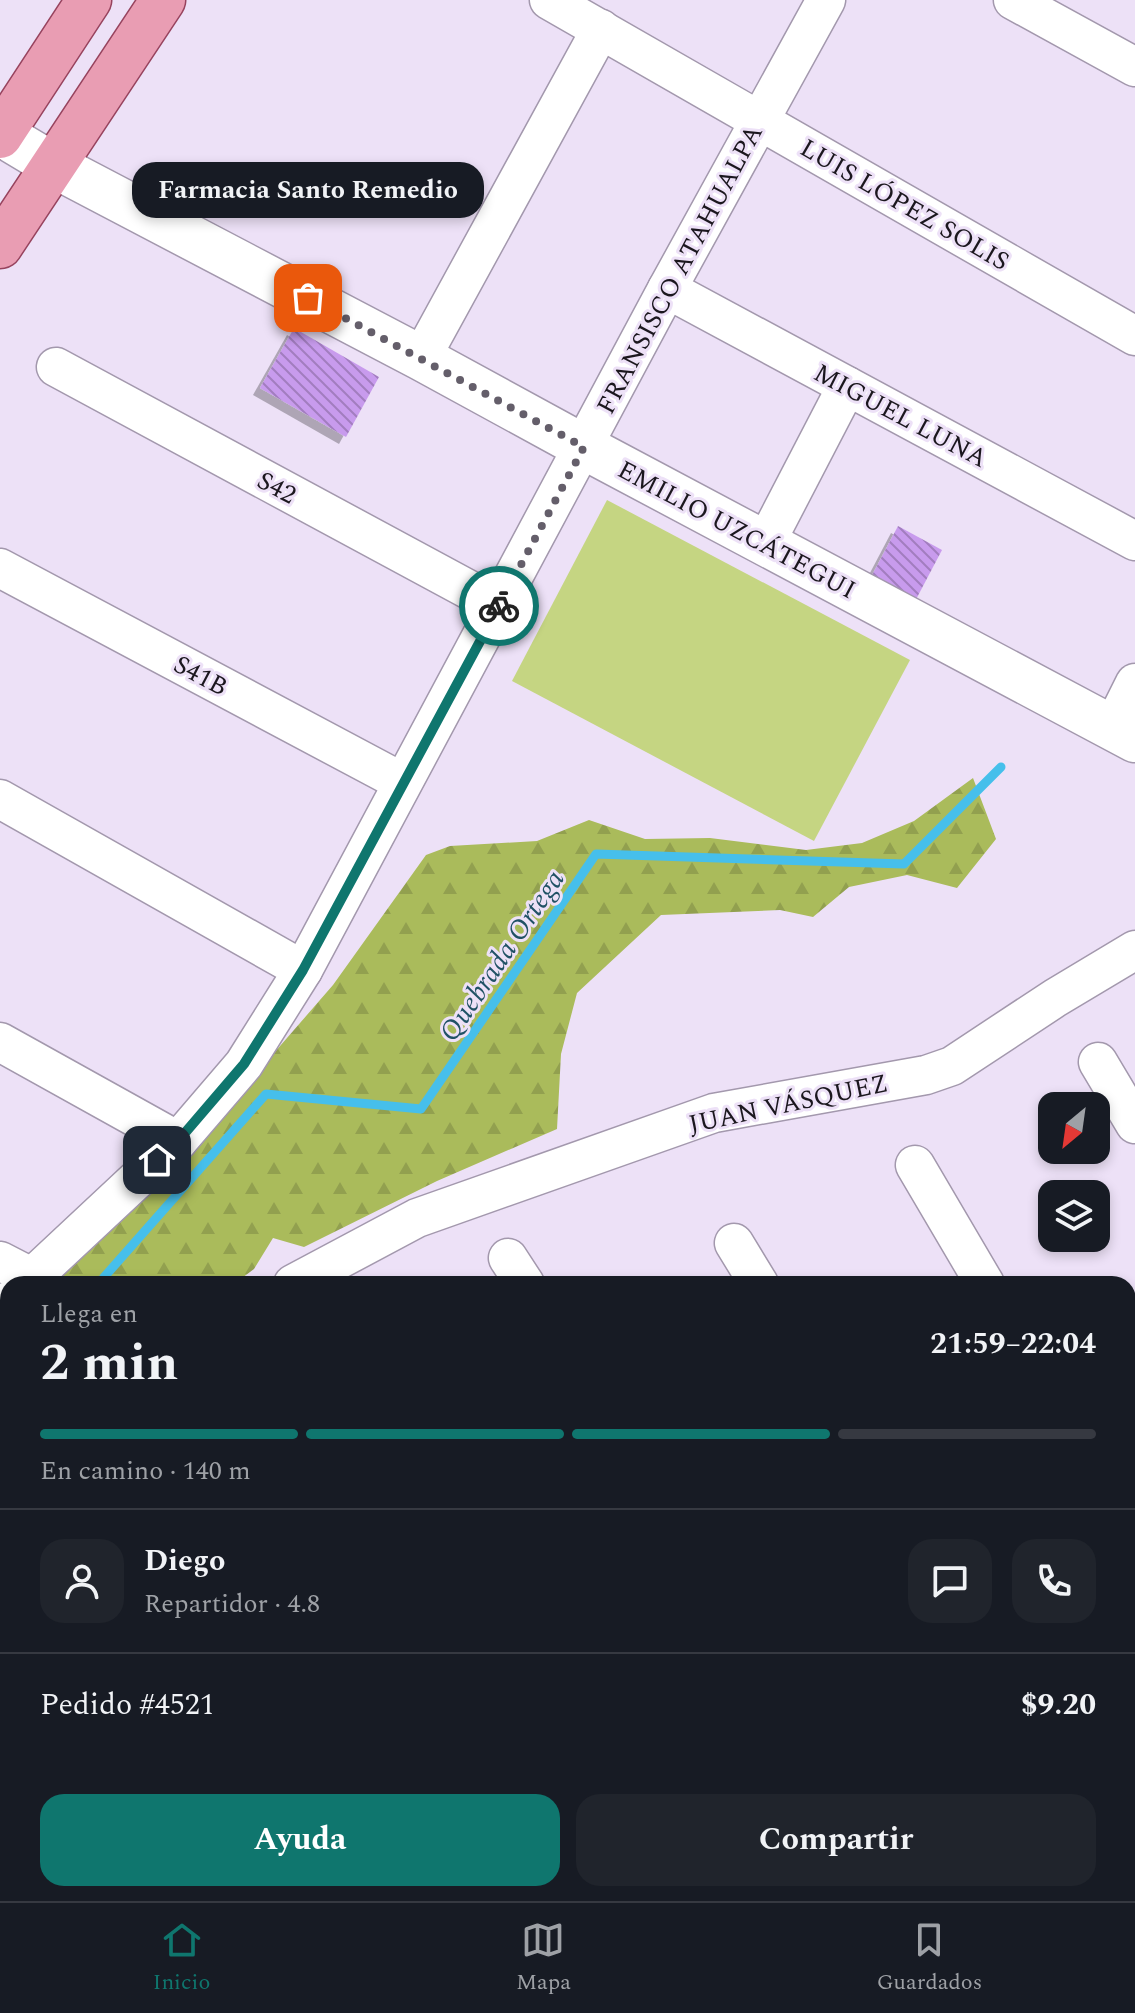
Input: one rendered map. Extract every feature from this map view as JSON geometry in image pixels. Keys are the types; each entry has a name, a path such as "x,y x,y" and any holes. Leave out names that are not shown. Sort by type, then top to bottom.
{"main road":[{"path":"0,135 89,0"},
{"path":"0,246 163,0"}],"street":[{"name":"LUIS LÓPEZ SOLIS","path":"549,0 1135,336"},
{"name":"FRANSISCO ATAHUALPA","path":"22,1276 178,1141 244,1064 303,970 758,120 826,0"},
{"path":"1024,3 1135,67"},
{"path":"421,358 601,29"},
{"name":"EMILIO UZCÁTEGUI","path":"0,135 1123,735"},
{"name":"MIGUEL LUNA","path":"667,289 1135,541"},
{"name":"S42","path":"56,367 499,606"},
{"path":"765,544 847,386"},
{"name":"S41B","path":"0,568 402,782"},
{"path":"1123,735 1135,683"},
{"path":"0,799 303,970"},
{"name":"JUAN VÁSQUEZ","path":"308,1276 417,1218 714,1113 926,1075 952,1066 1135,950"},
{"path":"0,1042 178,1141"},
{"path":"1098,1062 1135,1124"},
{"path":"915,1165 980,1276"},
{"path":"734,1243 754,1276"}],"green space":[{"path":"607,500 910,660 814,841 512,681"},
{"path":"973,778 996,839 957,888 907,875 849,887 813,917 780,910 661,915 577,993 561,1054 557,1129 437,1181 304,1247 273,1238 254,1269 245,1276 61,1276 188,1152 333,985 426,855 450,846 537,841 589,820 645,839 710,838 806,850 862,843 914,821"}],"building":[{"path":"294,328 379,377 346,437 260,388"},
{"path":"898,526 942,550 912,607 868,583"}],"waterway":[{"name":"Quebrada Ortega","path":"105,1276 266,1094 421,1109 596,854 904,864 1001,767"}],"way so far":[{"path":"308,298 584,447 499,606"}],"place":[{"name":"Farmacia Santo Remedio","path":"308,298"}],"route":[{"path":"157,1160 178,1141 244,1064 303,970 499,606"}]}
